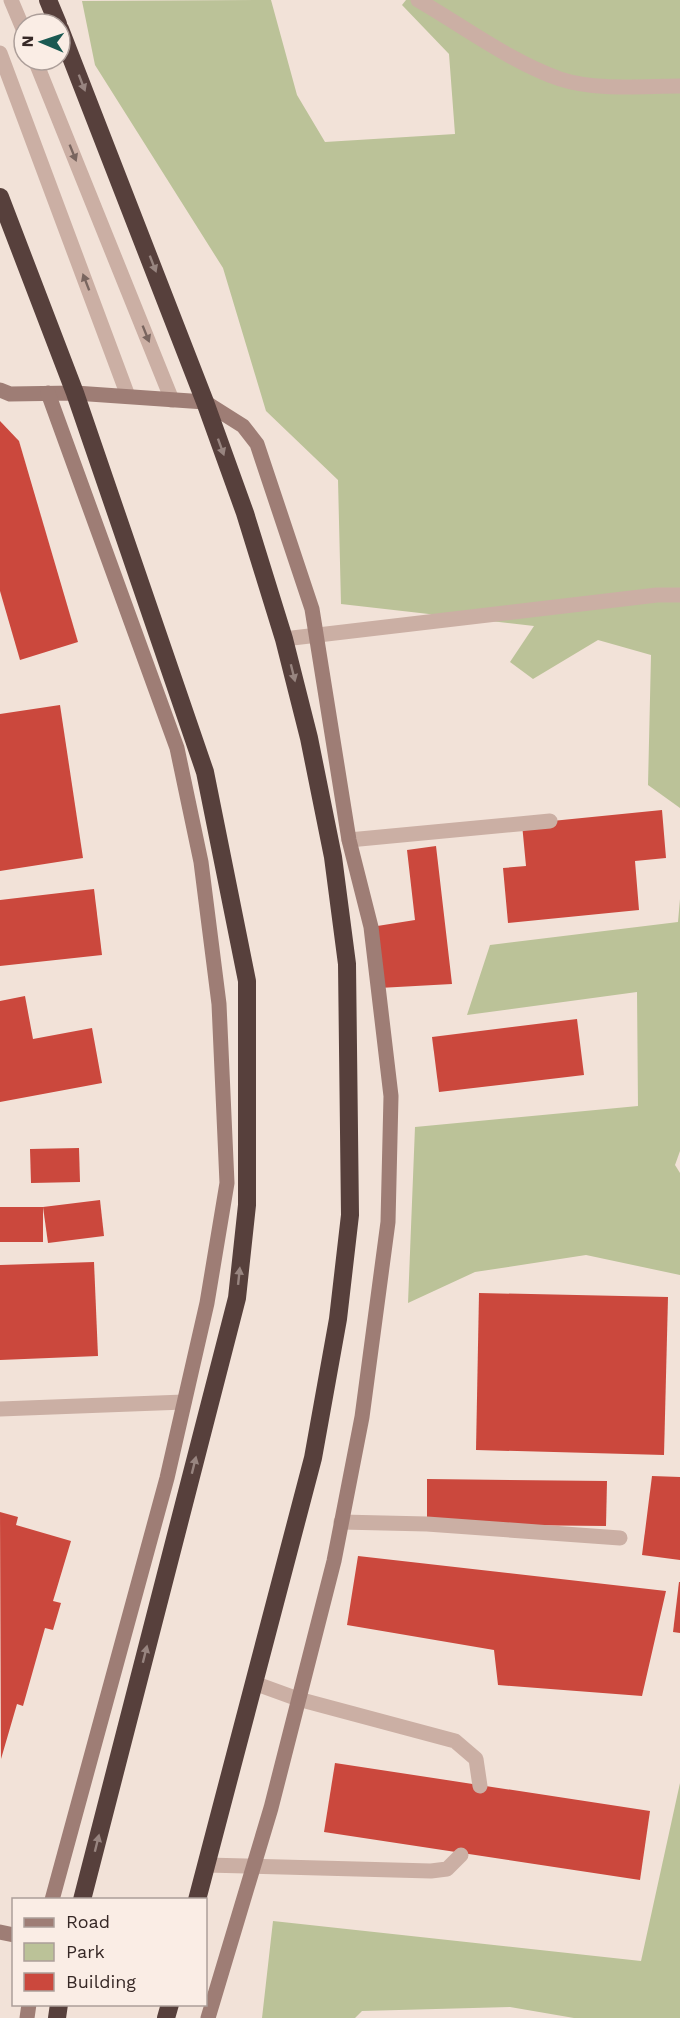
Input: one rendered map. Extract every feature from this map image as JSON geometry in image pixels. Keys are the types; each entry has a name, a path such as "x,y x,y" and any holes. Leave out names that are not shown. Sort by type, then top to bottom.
{"highway":[{"path":"72,59 205,402 245,513 284,639 309,738 331,846 348,964 350,1215 338,1319 313,1458 197,1898"},
{"path":"0,197 75,393 205,772 247,993 247,1205 237,1298 82,1898"}],"street":[{"path":"418,0 525,64 562,80 613,87 680,86"},
{"path":"0,53 128,396"},
{"path":"41,72 172,400"},
{"path":"0,390 10,394 75,393 205,402 243,426 257,444 312,609 349,840 371,927 391,1096 388,1222 362,1416 341,1522 298,1700 254,1864 208,2018"},
{"path":"48,393 177,748 201,862 219,1004 226,1183 207,1303 167,1478 52,1898"},
{"path":"284,639 657,595 680,595"},
{"path":"349,840 550,821"},
{"path":"0,1408 184,1402"},
{"path":"341,1522 427,1524 620,1538"},
{"path":"254,1683 298,1700 455,1742 476,1759 480,1786"},
{"path":"206,1865 254,1864 431,1871 447,1869 461,1855"}],"green space":[{"path":"271,0 297,95 325,142 455,134 449,54 402,5 406,0 680,0 680,808 648,785 651,655 598,640 533,679 510,662 534,626 341,604 338,480 266,411 223,268 95,65 82,1"},
{"path":"680,899 680,1151 675,1165 680,1173 680,1275 586,1255 475,1272 408,1303 415,1127 638,1106 637,992 467,1015 490,945 678,922"},
{"path":"680,1783 680,2018 574,2018 510,2007 362,2011 355,2018 262,2018 273,1921 641,1961"}],"building":[{"path":"0,421 19,441 78,642 20,660 0,591"},
{"path":"60,705 83,858 0,871 0,714"},
{"path":"662,810 666,858 635,861 639,910 508,923 503,868 526,866 522,824"},
{"path":"436,846 452,984 379,988 371,927 415,920 407,850"},
{"path":"94,889 102,955 0,966 0,900"},
{"path":"25,996 33,1039 92,1028 102,1083 0,1102 0,1001"},
{"path":"577,1019 584,1075 439,1092 432,1037"},
{"path":"79,1148 80,1182 31,1183 30,1149"},
{"path":"100,1200 104,1236 48,1243 43,1207"},
{"path":"0,1207 43,1207 43,1242 0,1242"},
{"path":"94,1262 98,1356 0,1360 0,1265"},
{"path":"479,1293 668,1297 664,1455 476,1450"},
{"path":"652,1476 680,1477 680,1560 642,1555"},
{"path":"427,1479 607,1481 606,1526 427,1524"},
{"path":"0,1512 18,1517 16,1525 71,1541 53,1601 61,1603 53,1630 45,1628 23,1706 17,1704 1,1759"},
{"path":"358,1556 666,1591 642,1696 498,1685 494,1650 347,1625"},
{"path":"680,1582 680,1633 673,1632"},
{"path":"335,1763 650,1811 640,1880 324,1832"}]}
